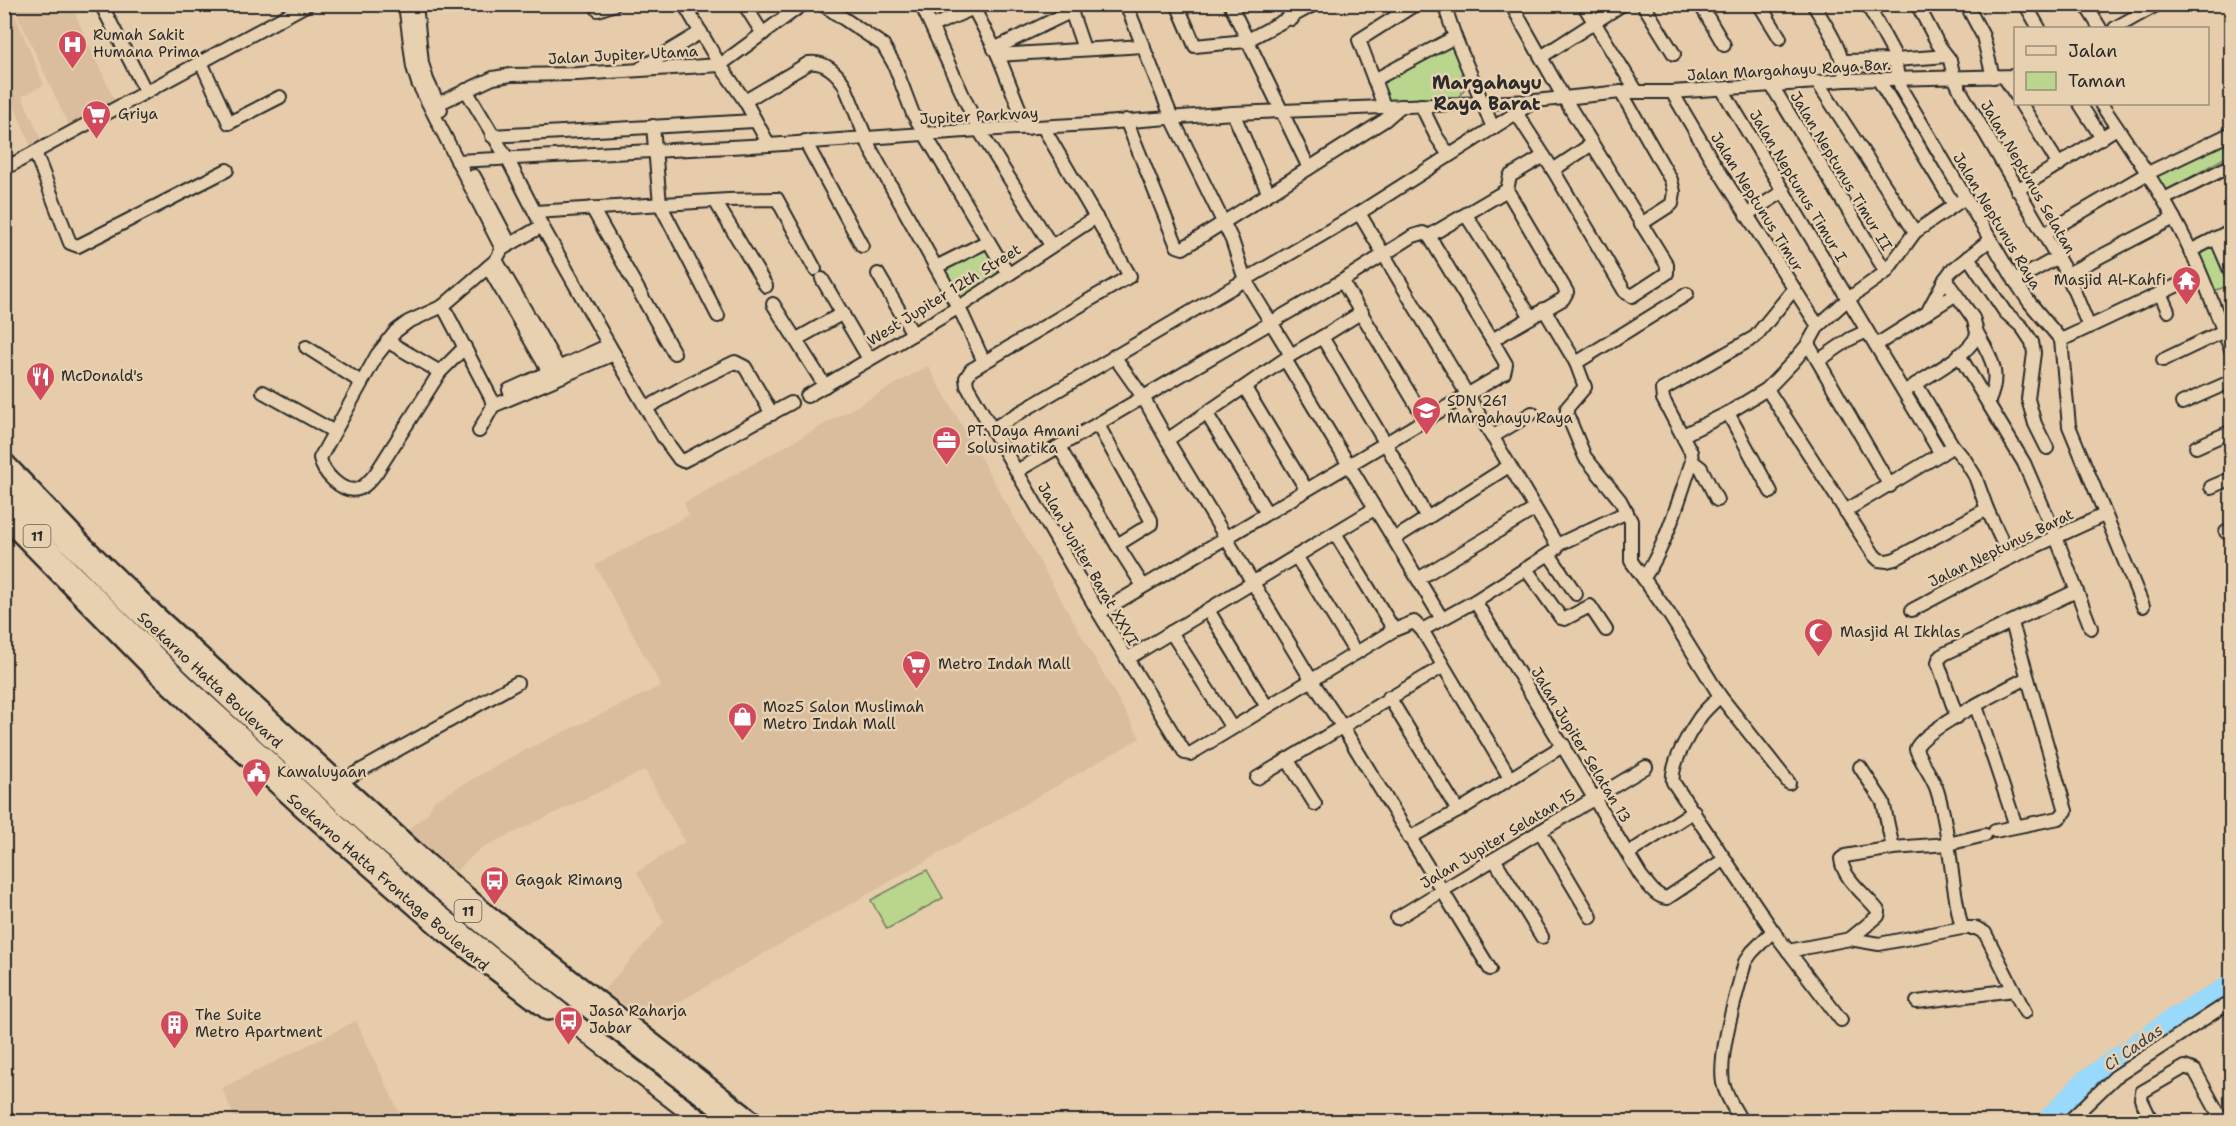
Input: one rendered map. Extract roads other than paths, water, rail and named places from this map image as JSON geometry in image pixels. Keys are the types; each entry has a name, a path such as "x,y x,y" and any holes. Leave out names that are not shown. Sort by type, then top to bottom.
{"highway":[{"name":"Soekarno Hatta Boulevard","path":"4,475 52,550"},
{"name":"Soekarno Hatta Boulevard","path":"4,500 52,550 76,565 432,882 604,1020 737,1122"},
{"name":"Soekarno Hatta Boulevard","path":"76,565 183,683 421,900 551,1005 702,1122"},
{"path":"183,683 191,705"},
{"path":"212,684 248,698"},
{"path":"551,1005 568,1029"}],"main road":[{"path":"4,460 104,564 340,782 488,913 756,1122"},
{"name":"Soekarno Hatta Frontage Boulevard","path":"4,519 52,550 124,642 302,809 402,897 479,960 689,1122"}],"street":[{"path":"101,4 146,92"},
{"path":"4,169 308,4"},
{"path":"598,10 615,4"},
{"path":"684,4 720,65 745,101 769,145"},
{"path":"744,4 763,34"},
{"name":"Jalan Jupiter Utama","path":"434,105 493,78 511,75 720,65 803,4"},
{"path":"822,4 883,45 894,64 913,114 1008,274"},
{"path":"1126,4 1172,118 1232,240 1247,279 1288,358 1374,509 1442,619"},
{"path":"1177,4 1195,46 1246,41 1315,4"},
{"path":"1230,4 1309,168"},
{"path":"1286,4 1292,18"},
{"path":"1384,106 1359,40 1416,4"},
{"path":"1444,4 1477,102 1493,128"},
{"path":"1511,4 1552,78 1668,270 1664,276 1632,296 1625,292 1517,114"},
{"path":"1583,4 1637,92"},
{"path":"1543,60 1623,4"},
{"path":"1643,4 1674,54"},
{"path":"1700,4 1724,45"},
{"path":"1759,4 1780,38"},
{"path":"1813,4 1840,52 1846,80"},
{"path":"1867,4 1892,52 1896,79"},
{"name":"Jalan Neptunus Selatan","path":"1917,4 1947,56 1954,77 2017,190 2058,257 2089,327"},
{"path":"1966,4 2014,92"},
{"path":"2025,4 2038,27"},
{"path":"2085,4 2097,24"},
{"path":"2116,27 2144,8 2158,4"},
{"path":"920,6 932,26 979,130 1051,245"},
{"path":"932,26 979,7 1027,128"},
{"path":"996,52 1070,8 1084,49"},
{"path":"411,9 417,65 423,82 462,161 499,255 556,373"},
{"path":"637,70 701,32"},
{"path":"1374,80 1455,37"},
{"path":"996,52 1144,46"},
{"path":"1840,52 1892,52 1947,56"},
{"path":"201,62 228,123 280,97"},
{"path":"745,101 809,63 823,64 838,76 844,84 871,150 959,307 984,362 1130,276 1043,127"},
{"name":"Jalan Margahayu Raya Bar.","path":"1535,100 1621,92 1672,92 1846,80 2004,76"},
{"path":"1683,435 1728,413 1767,389 1808,344 1818,326 1848,299 1886,272 1915,232 1959,202 1878,79"},
{"name":"Jalan Neptunus Raya","path":"1896,79 1959,202 1991,239 2030,303 2061,340"},
{"path":"1818,83 1915,232"},
{"name":"Jalan Neptunus Timur II","path":"1772,86 1886,272"},
{"name":"Jalan Neptunus Timur I","path":"1722,89 1941,454"},
{"path":"466,90 508,160 611,350 663,437 680,459 684,461 791,403"},
{"path":"1621,92 1671,180 1674,192 1672,204 1641,224"},
{"name":"Jalan Neptunus Timur","path":"1672,92 1746,215 1818,326"},
{"path":"992,429 1359,213 1517,114 1535,100"},
{"name":"Jupiter Parkway","path":"462,161 769,145 1233,112 1535,100"},
{"path":"1421,105 1434,133 1449,155"},
{"path":"2022,105 2059,165"},
{"path":"2081,105 2102,138"},
{"path":"2102,105 2164,199 2227,330 2232,352"},
{"path":"1126,120 1177,246 1183,248 1388,118 1401,106"},
{"path":"1233,112 1268,192"},
{"path":"492,136 754,121"},
{"path":"653,126 660,204 718,316"},
{"path":"2017,190 2117,128"},
{"path":"2044,234 2148,173 2230,136"},
{"path":"805,141 862,246"},
{"path":"1553,170 1592,144"},
{"path":"35,152 73,246 78,246 228,170"},
{"path":"1492,340 1563,299 1566,295 1566,287 1507,190 1510,176 1544,156"},
{"path":"2164,199 2232,165"},
{"path":"1429,236 1507,190"},
{"path":"1746,215 1784,191"},
{"path":"535,212 774,198 779,200 869,360"},
{"path":"715,201 766,286"},
{"path":"592,208 674,352"},
{"path":"1359,213 1535,509 1576,594"},
{"path":"1466,215 1531,317"},
{"name":"West Jupiter 12th Street","path":"807,396 959,307 1096,217"},
{"path":"2067,274 2174,218"},
{"path":"465,347 440,372 376,473 365,485 357,489 350,489 329,478 321,466 320,458 361,382 387,341 408,322 443,306 499,255 542,226"},
{"path":"2190,251 2232,230"},
{"path":"1017,471 1342,281 1419,232 1429,236 1492,340 1506,369 1504,373 1099,613"},
{"path":"2216,238 2232,275"},
{"path":"1928,310 1951,271 1991,239"},
{"path":"936,267 987,241"},
{"path":"1968,257 2005,312 2022,327 2032,342 2034,354 2028,399 2047,448"},
{"path":"2015,281 2058,257"},
{"path":"878,274 913,334"},
{"path":"1904,392 1959,355 1975,341 1977,334 1975,321 1945,279"},
{"path":"1342,281 1426,421"},
{"path":"2143,606 2068,426 2061,340 2178,285"},
{"path":"1644,577 1672,518 1692,461 1691,452 1663,399 1662,390 1755,337 1794,289"},
{"path":"2160,293 2168,311"},
{"path":"1576,363 1687,294"},
{"path":"1876,345 1955,295"},
{"path":"774,305 825,386"},
{"path":"443,306 492,402"},
{"path":"1544,309 1576,363 1585,387 1567,408 1567,414 1585,457 1620,500 1631,521 1633,533 1631,561 1669,614 1720,696 1789,783"},
{"path":"1167,440 1288,358 1362,312"},
{"path":"797,339 843,313"},
{"path":"2163,360 2227,330"},
{"path":"1818,361 1850,339 1867,331"},
{"path":"1977,334 1984,343 1993,364 1994,391 1988,402"},
{"path":"1322,338 1386,444 1427,518"},
{"path":"387,341 440,372"},
{"path":"1808,344 1890,486"},
{"path":"306,347 361,382"},
{"path":"479,431 492,402 611,350"},
{"path":"1959,355 2024,464 2056,537 2091,628"},
{"path":"1114,356 1143,397 1312,681 1342,726 1490,969"},
{"name":"Jalan Jupiter Barat XXVI","path":"984,362 970,370 966,378 967,386 1099,613 1185,753 1190,754 1232,728"},
{"path":"646,408 689,384 735,363 745,367 772,414"},
{"path":"2182,403 2232,381"},
{"path":"1916,384 1953,446 1975,476 1987,509 2010,558"},
{"path":"1245,388 1306,489"},
{"path":"1767,389 1874,555 1880,560 1895,559 1987,509"},
{"path":"263,392 333,431"},
{"path":"1492,437 1532,413"},
{"path":"1728,413 1771,492"},
{"path":"1207,414 1267,513"},
{"path":"1098,424 1151,520 1150,524 1117,545"},
{"path":"2196,447 2232,431"},
{"path":"1845,511 1953,446"},
{"path":"1059,447 1143,586"},
{"path":"1692,461 1701,468 1717,500"},
{"path":"1394,539 1509,466"},
{"path":"2211,487 2232,478"},
{"path":"1127,659 1374,509"},
{"path":"1418,579 1535,509"},
{"path":"1422,630 1475,601 1553,549 1627,513"},
{"name":"Jalan Neptunus Barat","path":"1912,610 2010,558 2104,515"},
{"path":"1335,533 1394,630"},
{"path":"1296,556 1356,653"},
{"path":"1526,569 1561,618 1565,619 1590,606 1606,630"},
{"path":"1957,717 1938,663 1939,659 1944,654 2076,591"},
{"name":"Jalan Jupiter Selatan 13","path":"1475,601 1641,876 1654,892 1667,898 1725,859"},
{"path":"1208,610 1267,707"},
{"path":"1171,633 1232,728 1394,630 1414,622 1422,630 1510,778"},
{"path":"1850,939 1878,916 1879,912 1844,869 1841,859 1852,854 1893,848 1948,844 2016,826 2060,818 2064,814 2066,808 2012,623"},
{"path":"1257,778 1442,667"},
{"path":"1962,928 1938,792 1916,749 1923,738 2027,678"},
{"path":"340,782 517,683"},
{"path":"1720,696 1700,717 1675,763 1672,775 1677,787 1773,931 1841,1020"},
{"path":"1389,697 1458,811"},
{"path":"1976,706 2016,826"},
{"path":"1409,838 1458,811 1564,745"},
{"path":"1287,759 1315,804"},
{"name":"Jalan Jupiter Selatan 15","path":"1397,918 1646,767"},
{"path":"1860,767 1883,802 1893,848"},
{"path":"1629,853 1694,812"},
{"path":"1540,831 1591,917"},
{"path":"1494,859 1542,937"},
{"path":"1788,951 1850,939 1879,944 1972,927 1981,930 1987,936 2025,1012"},
{"path":"1742,1122 1723,1083 1725,1046 1745,962 1773,931"},
{"path":"1917,1002 2014,990"},
{"path":"2068,1122 2115,1077 2225,1005 2232,1003"},
{"path":"2152,1122 2141,1100 2142,1092 2185,1067 2191,1067 2195,1071 2223,1122"}],"waterway":[{"name":"Ci Cadas","path":"2046,1122 2086,1080 2174,1018 2232,985"}],"place":[{"name":"Rumah Sakit Humana Prima","path":"72,70"},
{"name":"Griya","path":"97,140"},
{"name":"Masjid Al-Kahfi","path":"2187,306"},
{"name":"McDonald's","path":"40,402"},
{"name":"SDN 261 Margahayu Raya","path":"1426,436"},
{"name":"PT. Daya Amani Solusimatika","path":"946,466"},
{"name":"Masjid Al Ikhlas","path":"1819,658"},
{"name":"Metro Indah Mall","path":"917,690"},
{"name":"Moz5 Salon Muslimah Metro Indah Mall","path":"742,742"},
{"name":"Kawaluyaan","path":"256,798"},
{"name":"Gagak Rimang","path":"494,906"},
{"name":"Jasa Raharja Jabar","path":"568,1046"},
{"name":"The Suite Metro Apartment","path":"174,1050"}],"district":[{"name":"Margahayu Raya Barat","path":"1487,94"}]}
